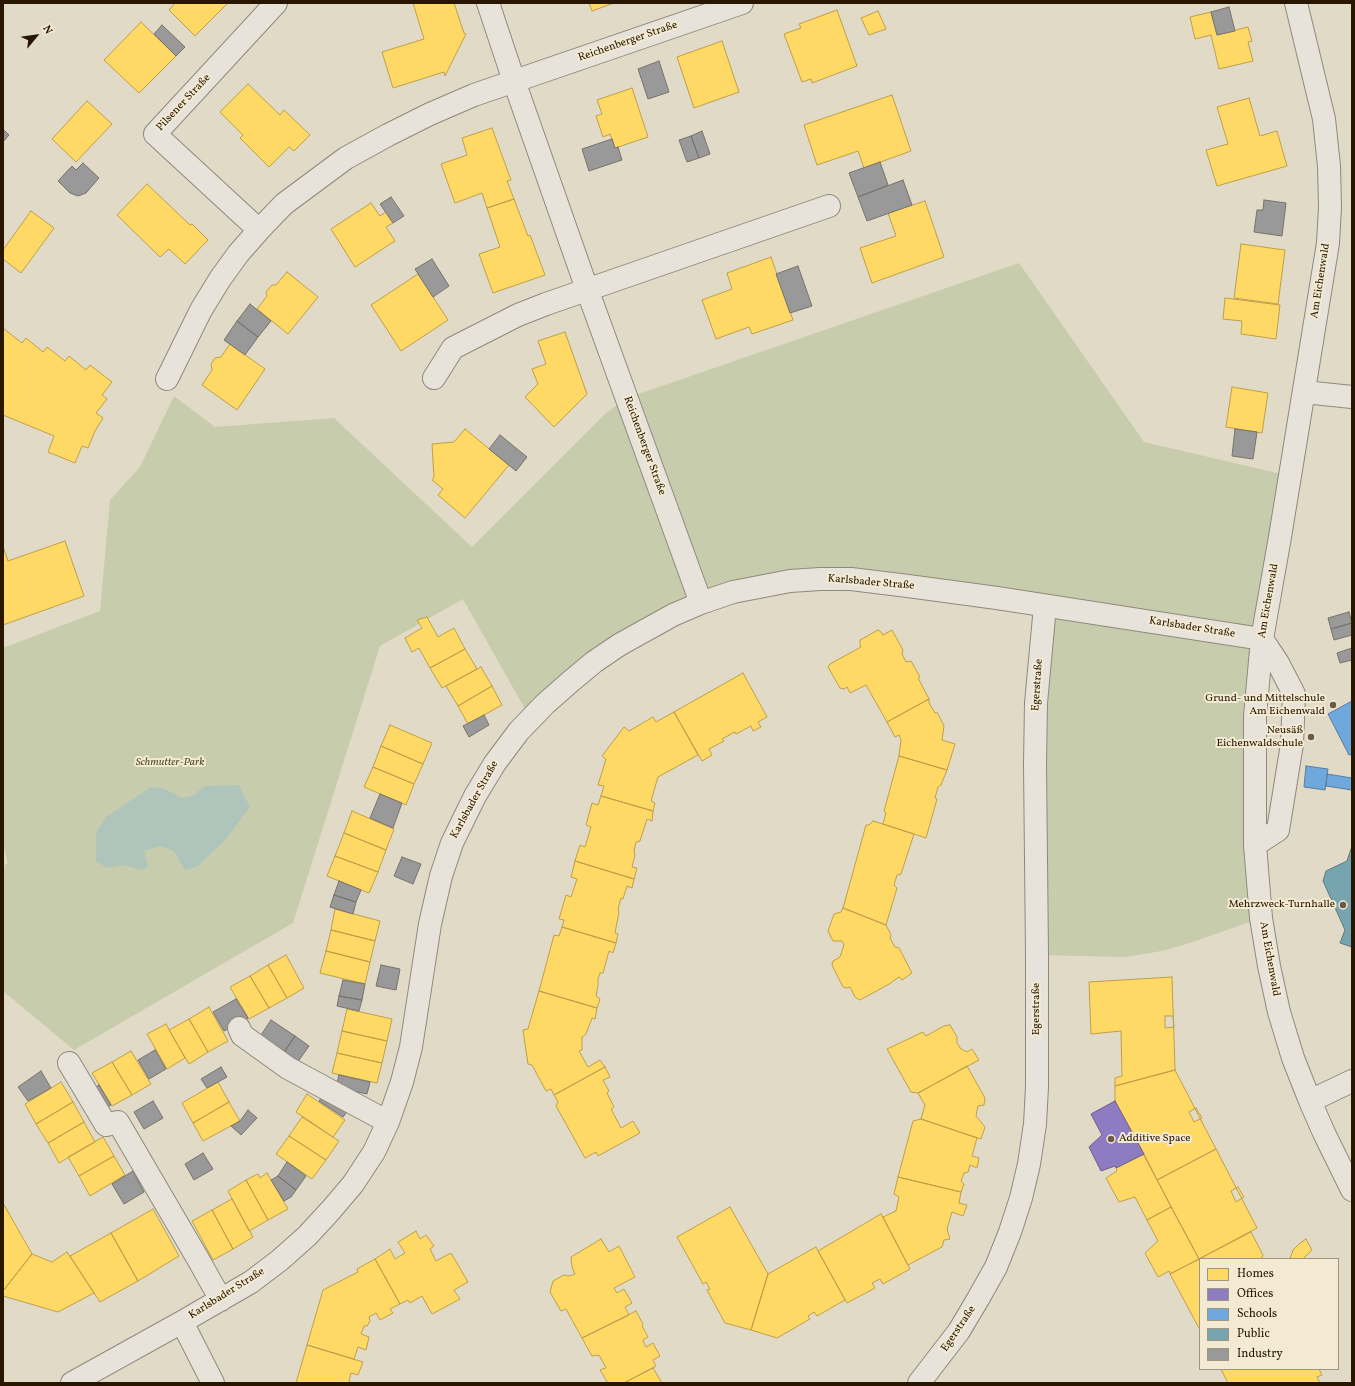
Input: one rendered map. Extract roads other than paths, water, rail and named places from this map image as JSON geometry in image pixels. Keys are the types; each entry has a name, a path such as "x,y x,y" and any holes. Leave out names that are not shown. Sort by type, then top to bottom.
{"street":[{"name":"Pilsener Straße","path":"259,230 155,134 276,3"},
{"name":"Reichenberger Straße","path":"488,3 587,289 700,603"},
{"name":"Reichenberger Straße","path":"514,81 742,3"},
{"name":"Am Eichenwald","path":"1296,3 1324,119 1329,166 1330,206 1328,243 1262,639 1255,716 1255,845 1261,918 1279,1012 1293,1058 1310,1101 1352,1190"},
{"path":"167,379 201,310 220,279 259,230 284,204 346,158 388,135 430,114 474,95 514,81"},
{"path":"434,378 453,348 518,315 587,289 829,206"},
{"path":"1304,392 1352,397"},
{"name":"Karlsbader Straße","path":"72,1383 251,1282 280,1260 307,1236 353,1184 374,1152 388,1122 402,1082 411,1047 430,924 441,876 452,843 475,796 495,762 530,718 594,662 645,629 700,603 733,592 790,581 851,579 916,587 1262,639"},
{"name":"Egerstraße","path":"918,1383 959,1331 996,1267 1010,1232 1021,1198 1029,1164 1037,1087 1035,764 1036,703 1044,606"},
{"path":"1255,845 1278,830 1292,744 1294,694 1278,663 1262,639"},
{"path":"239,1028 242,1034 288,1068 388,1122"},
{"path":"69,1063 106,1125 118,1122 198,1259 220,1300"},
{"path":"1310,1101 1352,1081"},
{"path":"182,1322 213,1383"}],"place":[{"name":"Grund- und Mittelschule Am Eichenwald","path":"1333,705"},
{"name":"Neusäß Eichenwaldschule","path":"1311,737"},
{"name":"Mehrzweck-Turnhalle","path":"1343,905"},
{"name":"Additive Space","path":"1111,1139"}],"park label":[{"name":"Schmutter-Park","path":"170,763"}]}
